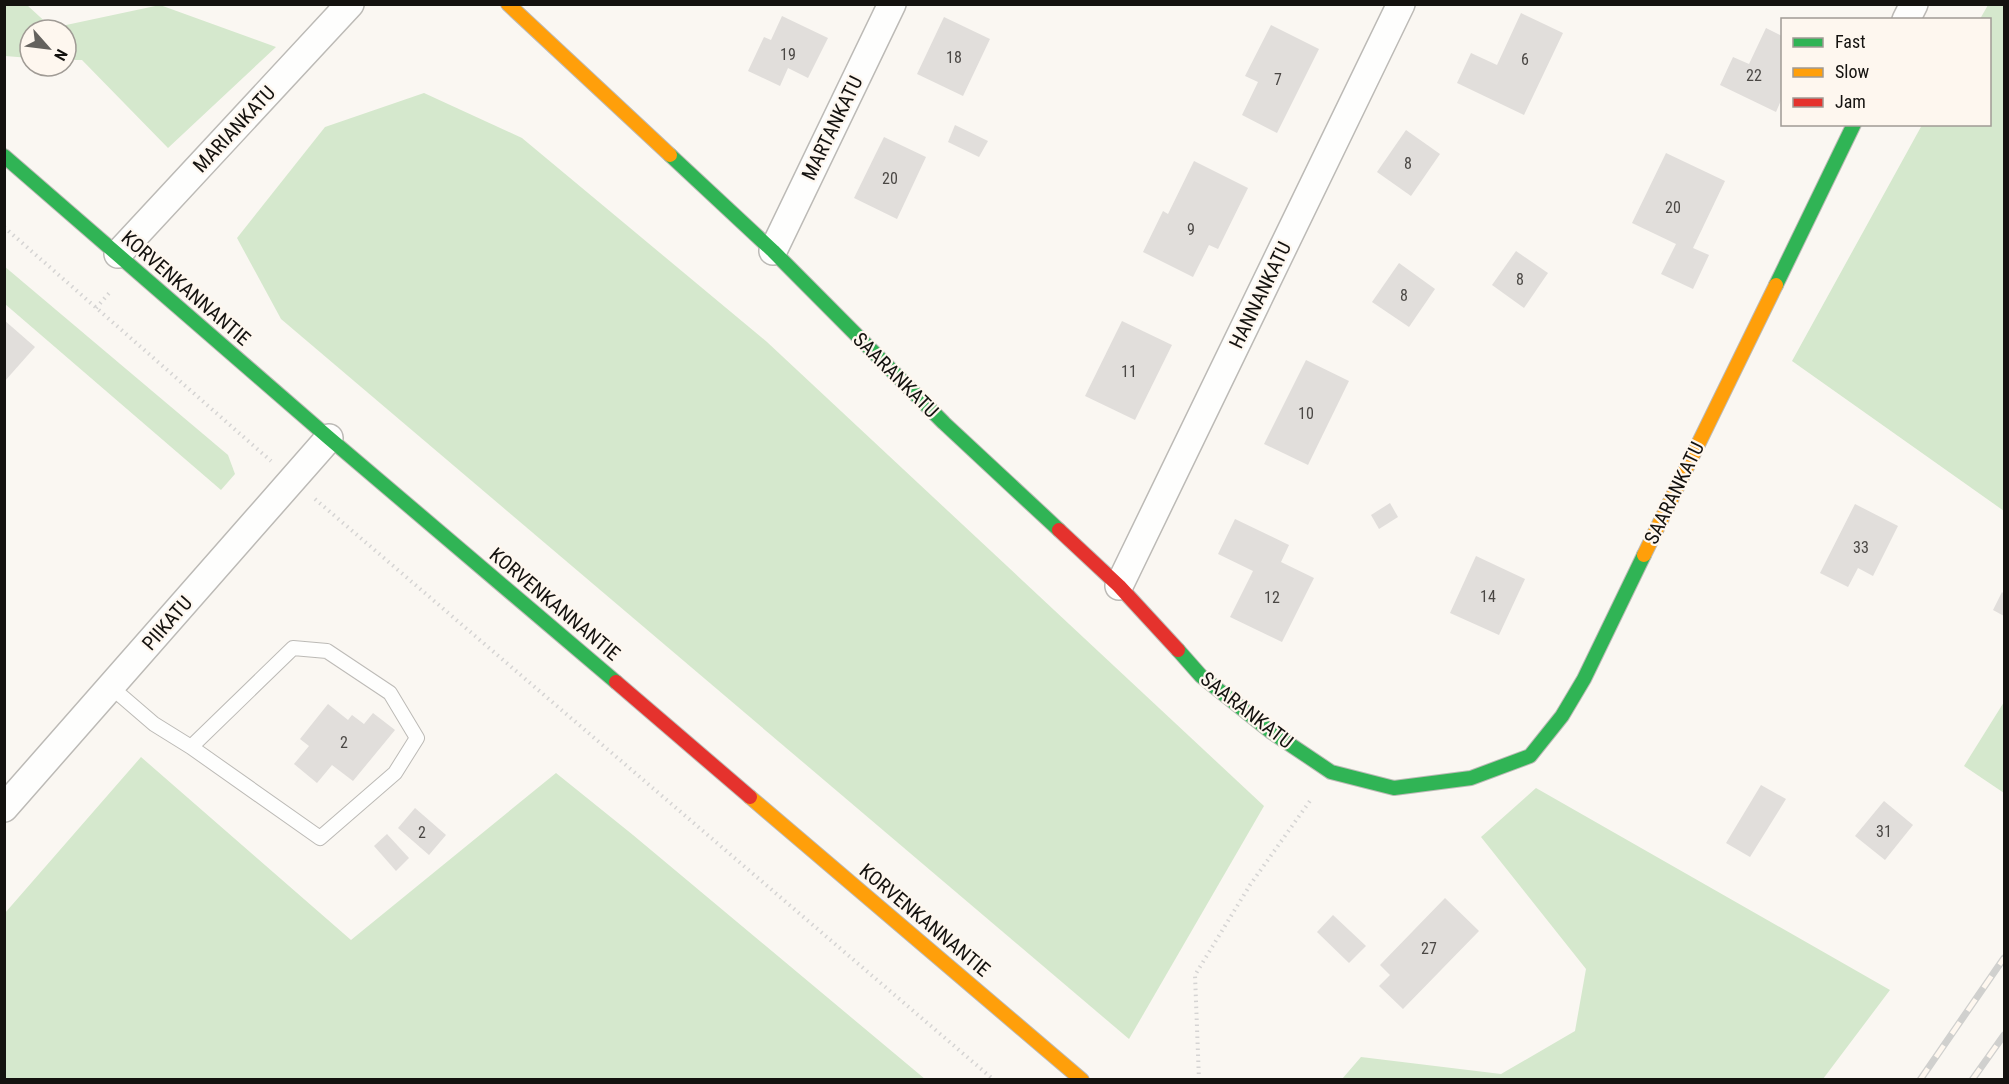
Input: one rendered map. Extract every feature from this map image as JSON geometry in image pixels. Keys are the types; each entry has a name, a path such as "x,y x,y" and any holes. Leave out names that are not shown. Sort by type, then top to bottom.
{"street":[{"name":"MARIANKATU","path":"118,254 350,4"},
{"name":"SAARANKATU","path":"508,4 773,251 944,423 1119,586 1201,676 1270,731 1330,772 1394,788 1471,778 1530,756 1562,716 1584,680 1853,126"},
{"name":"MARTANKATU","path":"773,251 892,4"},
{"name":"HANNANKATU","path":"1119,586 1401,4"},
{"path":"1907,18 1914,4"},
{"name":"KORVENKANNANTIE","path":"4,156 329,438 1082,1080"},
{"name":"PIIKATU","path":"4,808 329,438"}],"lane":[{"path":"111,687 154,724 191,747 320,838 394,773 417,738 390,693 327,651 293,648 191,747"}],"path":[{"path":"4,227 293,480 994,1080"},
{"path":"1199,1080 1195,975 1250,885 1330,772"}],"green space":[{"path":"4,5 27,5 41,18 18,18 18,57 5,56"},
{"path":"160,5 276,47 168,148 82,60 78,60 78,22"},
{"path":"1988,5 2004,5 2004,511 1792,361 1921,126 1991,126 1991,18 1981,18"},
{"path":"424,93 522,138 767,342 1264,806 1129,1039 281,319 237,238 325,127"},
{"path":"4,266 228,455 235,474 221,490 5,304"},
{"path":"2004,702 2004,793 1964,766"},
{"path":"141,757 351,940 556,773 925,1079 5,1079 5,913"},
{"path":"1536,788 1890,990 1823,1079 1342,1079 1361,1057 1501,1074 1575,1031 1586,969 1481,837"}],"building":[{"path":"1521,13 1563,33 1524,115 1457,83 1471,53 1497,65"},
{"path":"782,16 828,38 808,78 788,68 780,86 748,71 764,37 771,40"},
{"path":"944,17 990,39 963,96 917,74"},
{"path":"1271,25 1319,49 1277,133 1242,115 1258,82 1245,76"},
{"path":"1766,28 1781,36 1781,100 1776,112 1720,85 1733,57 1749,64"},
{"path":"955,125 988,141 979,157 948,142"},
{"path":"1406,130 1440,154 1411,196 1377,172"},
{"path":"884,137 926,157 897,219 854,198"},
{"path":"1666,153 1725,181 1693,248 1709,255 1693,289 1661,274 1676,244 1632,223"},
{"path":"1194,161 1248,188 1218,249 1209,245 1193,277 1143,252 1163,211 1168,214"},
{"path":"1516,251 1548,273 1524,308 1492,285"},
{"path":"1399,263 1435,289 1409,327 1372,302"},
{"path":"4,320 35,347 4,382"},
{"path":"1122,321 1172,345 1135,420 1085,396"},
{"path":"1306,360 1349,381 1308,465 1264,444"},
{"path":"1390,503 1398,517 1379,529 1371,515"},
{"path":"1855,504 1898,526 1873,576 1858,568 1848,587 1820,573"},
{"path":"1235,519 1289,545 1281,562 1314,578 1282,642 1230,617 1253,571 1218,554"},
{"path":"1476,556 1525,579 1499,635 1450,613"},
{"path":"2002,592 2004,594 2004,616 1993,610"},
{"path":"328,704 348,720 352,715 364,724 373,713 395,730 353,781 332,765 317,783 294,764 309,746 300,739"},
{"path":"1761,785 1786,799 1750,857 1726,843"},
{"path":"1884,801 1913,825 1885,860 1855,836"},
{"path":"415,808 446,835 429,855 398,828"},
{"path":"387,834 409,858 396,871 374,846"},
{"path":"1445,898 1479,931 1403,1009 1379,986 1390,975 1380,965"},
{"path":"1333,915 1366,946 1349,963 1317,932"}],"railway":[{"path":"1920,1080 2004,958"},
{"path":"1972,1080 2004,1035"}],"traffic: fast":[{"path":"1776,285 1853,126"},
{"path":"670,155 773,251 944,423 1059,530"},
{"path":"4,156 329,438 616,682"},
{"path":"1178,650 1201,676 1270,731 1331,772 1394,788 1471,778 1530,756 1562,716 1584,679 1644,555"}],"traffic: slow":[{"path":"508,4 670,155"},
{"path":"1644,555 1776,285"},
{"path":"750,797 1082,1080"}],"traffic: jam":[{"path":"1059,530 1119,586 1178,650"},
{"path":"616,682 750,797"}]}
